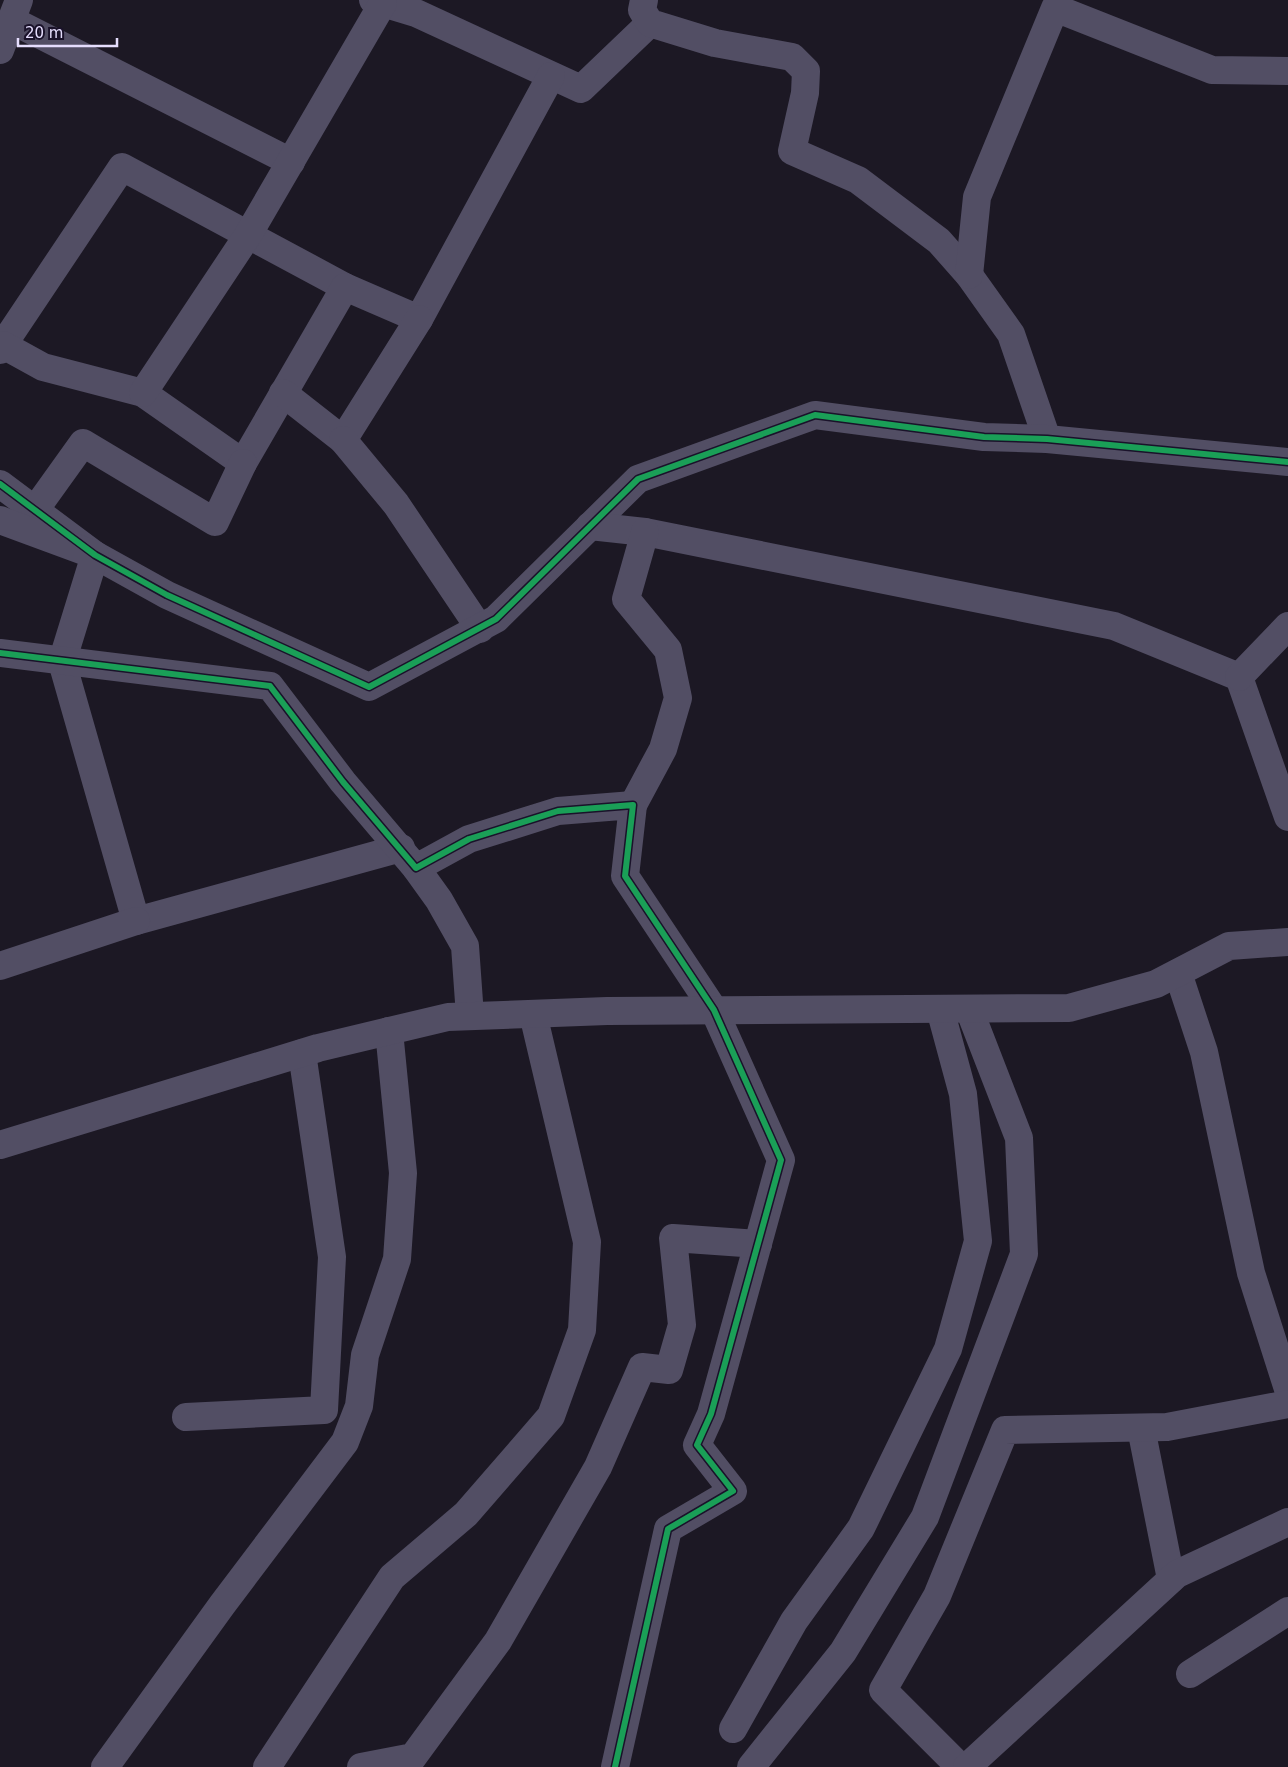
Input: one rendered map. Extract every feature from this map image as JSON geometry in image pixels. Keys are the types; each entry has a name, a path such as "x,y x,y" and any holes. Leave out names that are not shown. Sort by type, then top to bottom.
{"street":[{"path":"143,393 248,235 291,162 378,1 416,13 581,89 647,12 715,43 792,57 806,71 805,93 792,151 858,180 940,241 969,275 1011,334 1047,439"},
{"path":"969,275 976,197 1050,4 1212,70 1288,71"},
{"path":"0,50 15,10 291,162"},
{"path":"343,440 419,319 551,76"},
{"path":"243,463 143,393 43,367 1,347 122,167 345,286 419,319"},
{"path":"35,510 83,443 215,522 243,463 345,286"},
{"path":"283,393 343,440 396,504 480,629"},
{"path":"0,484 95,555 167,595 369,687 496,619 638,478 815,415 984,436 1047,439 1288,462"},
{"path":"0,520 95,555"},
{"path":"590,526 645,532 1114,626 1238,677 1288,817"},
{"path":"615,1767 668,1529 733,1491 697,1445 711,1414 781,1160 714,1010 626,876 632,805 663,749 678,698 668,650 626,599 645,532"},
{"path":"95,555 62,662 136,921"},
{"path":"1238,677 1288,626"},
{"path":"0,653 270,686 343,782 408,858 439,900 465,946 470,1016"},
{"path":"0,966 136,921 408,858 558,811 632,805"},
{"path":"0,1145 302,1053 448,1017 714,1010 1069,1008 1156,984 1229,946 1288,942"},
{"path":"1178,973 1204,1052 1251,1273 1288,1389"},
{"path":"733,1729 794,1621 861,1528 948,1349 978,1241 963,1094 940,1009"},
{"path":"751,1767 843,1652 925,1517 1024,1254 1019,1138 968,1009"},
{"path":"267,1767 392,1577 466,1514 551,1416 582,1330 587,1242 534,1014"},
{"path":"105,1767 222,1605 345,1442 352,1424 358,1406 365,1356 396,1259 403,1173 389,1031"},
{"path":"186,1417 324,1410 332,1257 302,1053"},
{"path":"361,1767 409,1762 498,1641 598,1467 642,1367 669,1370 682,1325 673,1238 758,1244"},
{"path":"960,1767 883,1690 937,1596 1005,1430 1167,1427 1288,1404"},
{"path":"1141,1428 1171,1579"},
{"path":"966,1767 1177,1574 1288,1522"},
{"path":"1190,1674 1288,1611"}],"cycle path":[{"path":"0,484 95,555 167,595 369,687 496,619 638,479 815,415 984,437 1047,439 1288,462"},
{"path":"0,653 270,686 343,782 416,868 469,839 558,811 633,805 625,876 714,1010 781,1160 711,1414 697,1445 733,1491 668,1529 615,1767"}]}
